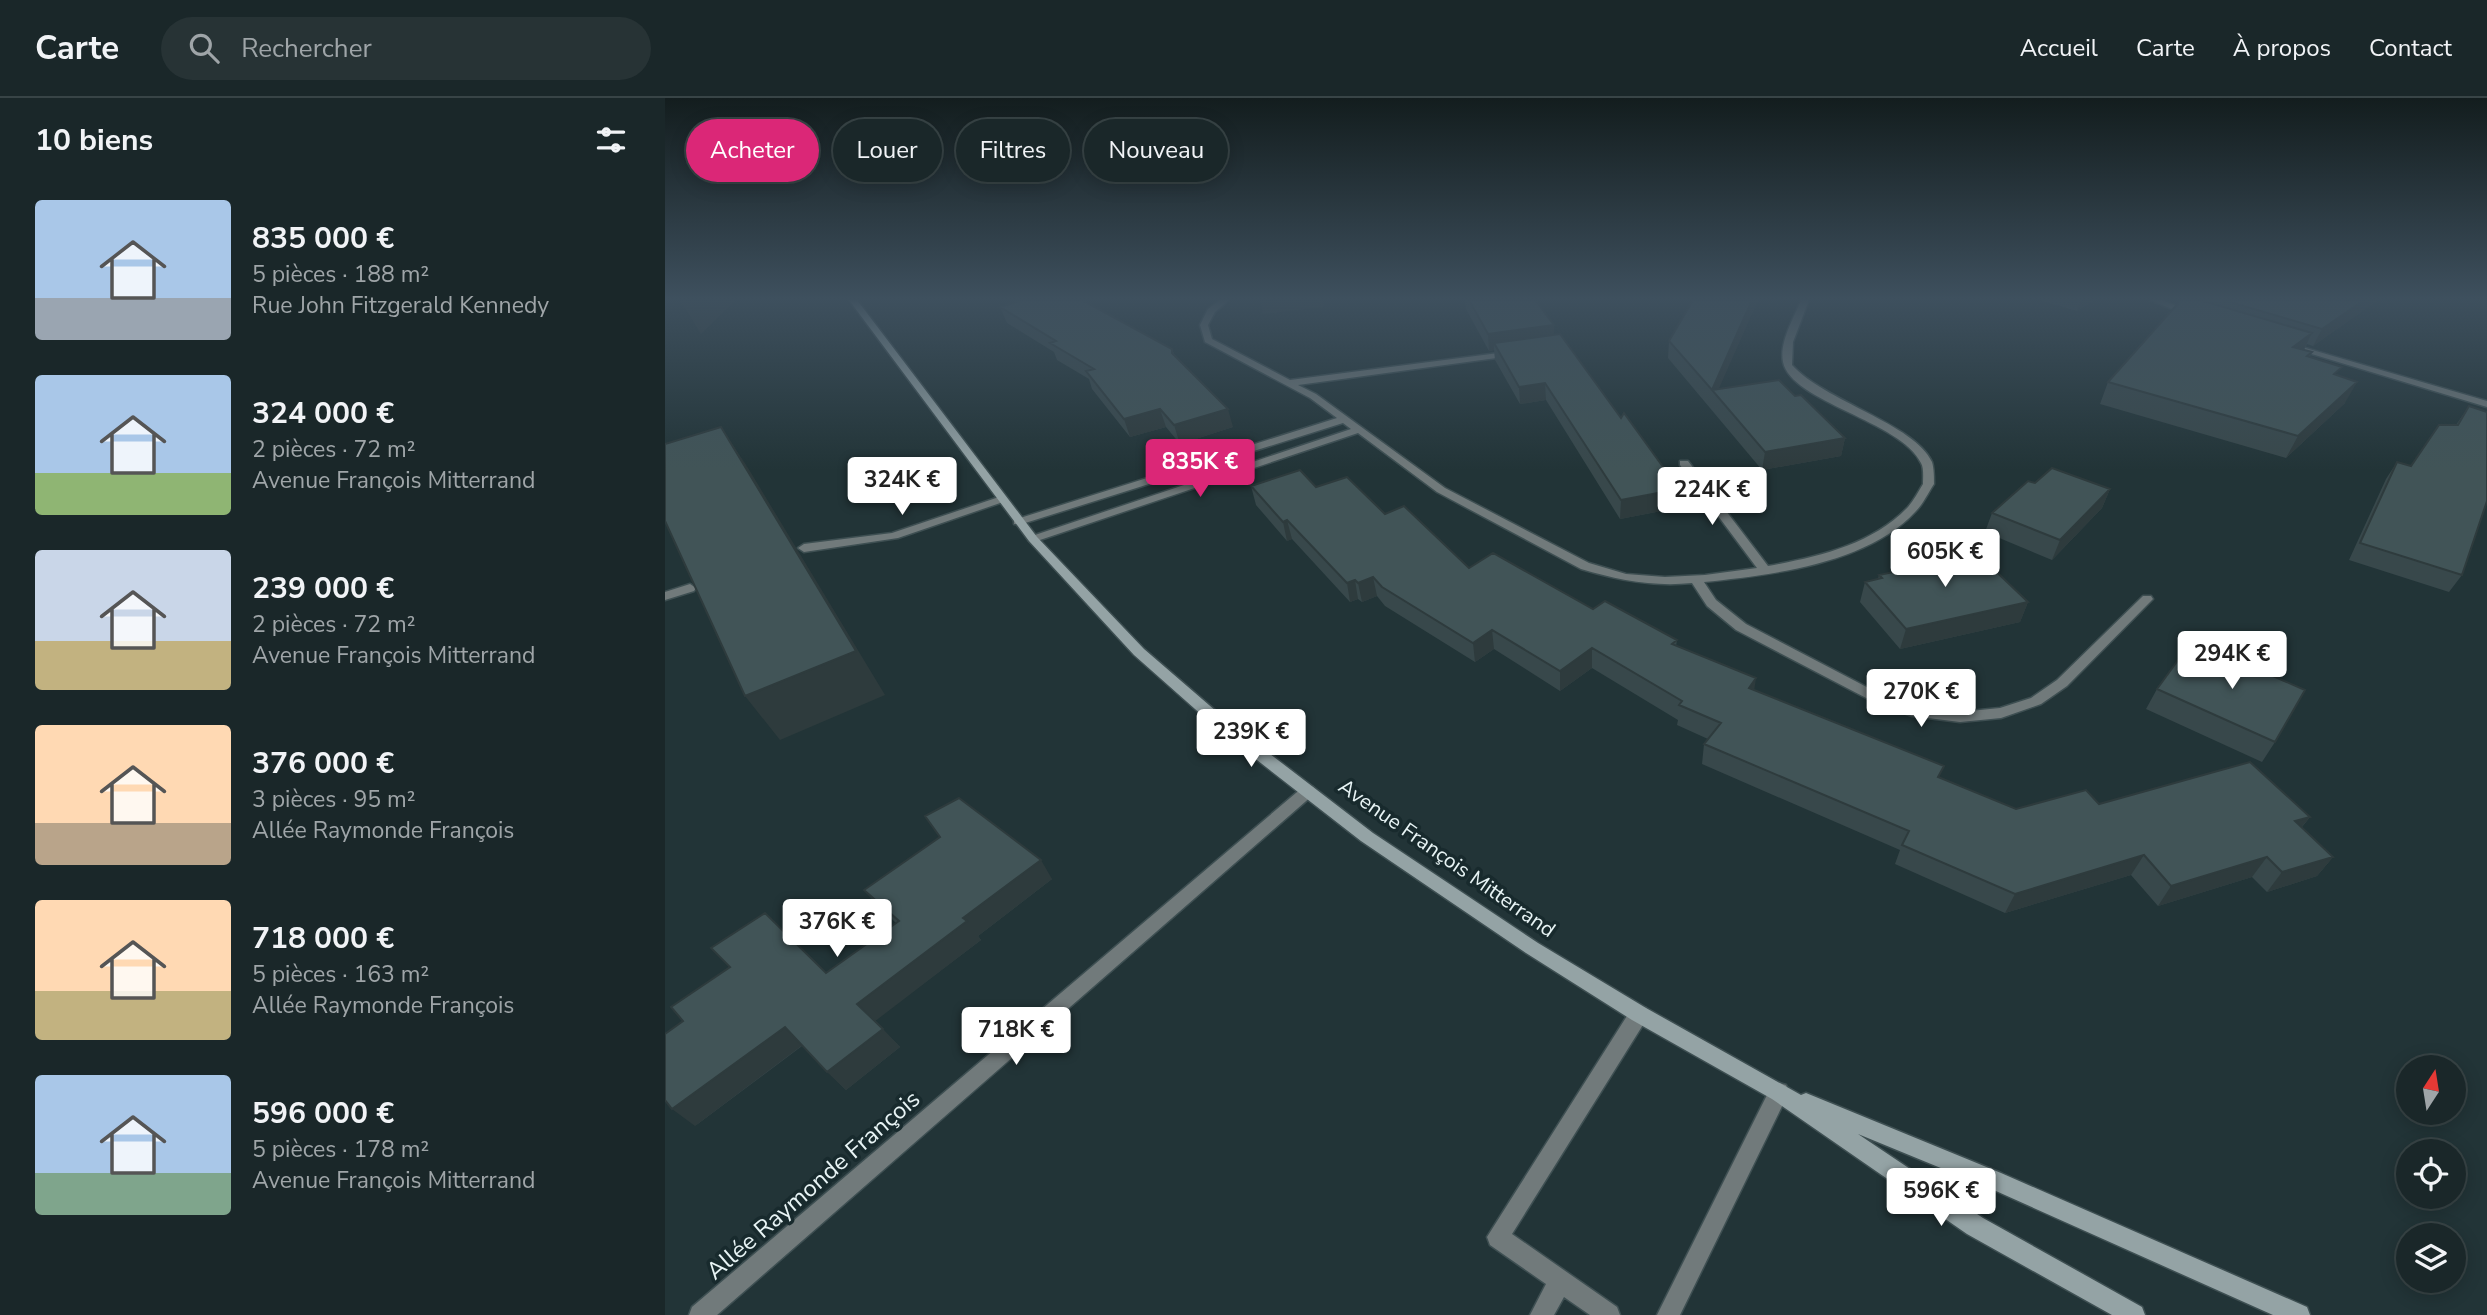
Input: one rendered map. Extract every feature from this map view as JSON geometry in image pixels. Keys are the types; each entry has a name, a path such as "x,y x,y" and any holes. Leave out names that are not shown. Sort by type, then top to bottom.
{"street":[{"name":"Avenue François Mitterrand","path":"896,357 1019,522 1111,624 1173,684 1367,837 1532,948 1639,1013 1779,1092 1975,1226 2134,1315"},
{"path":"1240,357 1290,383 1441,490 1563,556 1609,575 1653,582 1697,581 1844,553 1864,545 1896,524 1921,501 1929,480 1928,469 1912,445 1888,427 1807,385 1789,368 1787,357"},
{"path":"1290,383 1482,357"},
{"path":"2330,357 2487,404"},
{"path":"1019,522 1344,419"},
{"path":"1033,539 1358,429"},
{"path":"1684,463 1765,570"},
{"path":"804,548 894,536 1002,499"},
{"path":"1697,581 1711,603 1732,620 1863,691 1912,710 1960,717 2001,713 2036,701 2063,682 2147,599"},
{"path":"665,596 690,588"},
{"name":"Allée Raymonde François","path":"700,1315 1308,791"},
{"path":"1609,1315 1497,1237 1639,1013"},
{"name":"Avenue François Mitterrand","path":"1779,1092 1994,1180 2299,1315"},
{"path":"1668,1315 1779,1092"},
{"path":"1541,1315 1561,1281"}],"building":[{"path":"1073,357 1176,357 1228,409 1174,425 1160,409 1124,419 1086,371 1094,369"},
{"path":"1502,357 1577,357 1621,418 1624,413 1679,489 1621,500 1545,383 1519,387"},
{"path":"1683,357 1727,357 1712,390"},
{"path":"2130,357 2310,357 2342,367 2334,374 2357,382 2298,436 2108,382"},
{"path":"1779,380 1795,396 1801,395 1845,438 1765,452 1712,390"},
{"path":"2469,406 2487,412 2487,501 2462,575 2360,543 2397,462 2411,466 2439,425 2458,425"},
{"path":"721,427 856,651 745,696 665,521 665,444"},
{"path":"2052,468 2110,489 2060,540 1992,513 2028,481 2035,483"},
{"path":"1300,470 1316,487 1347,477 1385,514 1404,506 1469,568 1493,553 1593,609 1605,601 1677,640 1672,644 1756,678 1749,688 1944,766 1938,777 2016,809 2086,790 2099,804 2250,762 2310,817 2295,821 2333,857 2282,872 2267,857 2171,886 2144,855 2015,894 1902,845 1909,831 1704,744 1721,723 1679,705 1682,701 1592,648 1560,671 1492,630 1473,643 1382,587 1373,577 1358,583 1355,580 1347,583 1287,520 1283,522 1251,486"},
{"path":"1962,539 2028,602 1906,629 1865,582 1882,578 1879,575 1936,563"},
{"path":"2192,641 2305,690 2275,742 2157,689"},
{"path":"959,798 1041,860 963,918 967,921 857,1004 883,1029 827,1072 785,1027 672,1109 665,1100 665,1034 683,1021 671,1007 730,967 711,948 765,913 826,973 899,921 864,890 940,837 925,816"}]}
